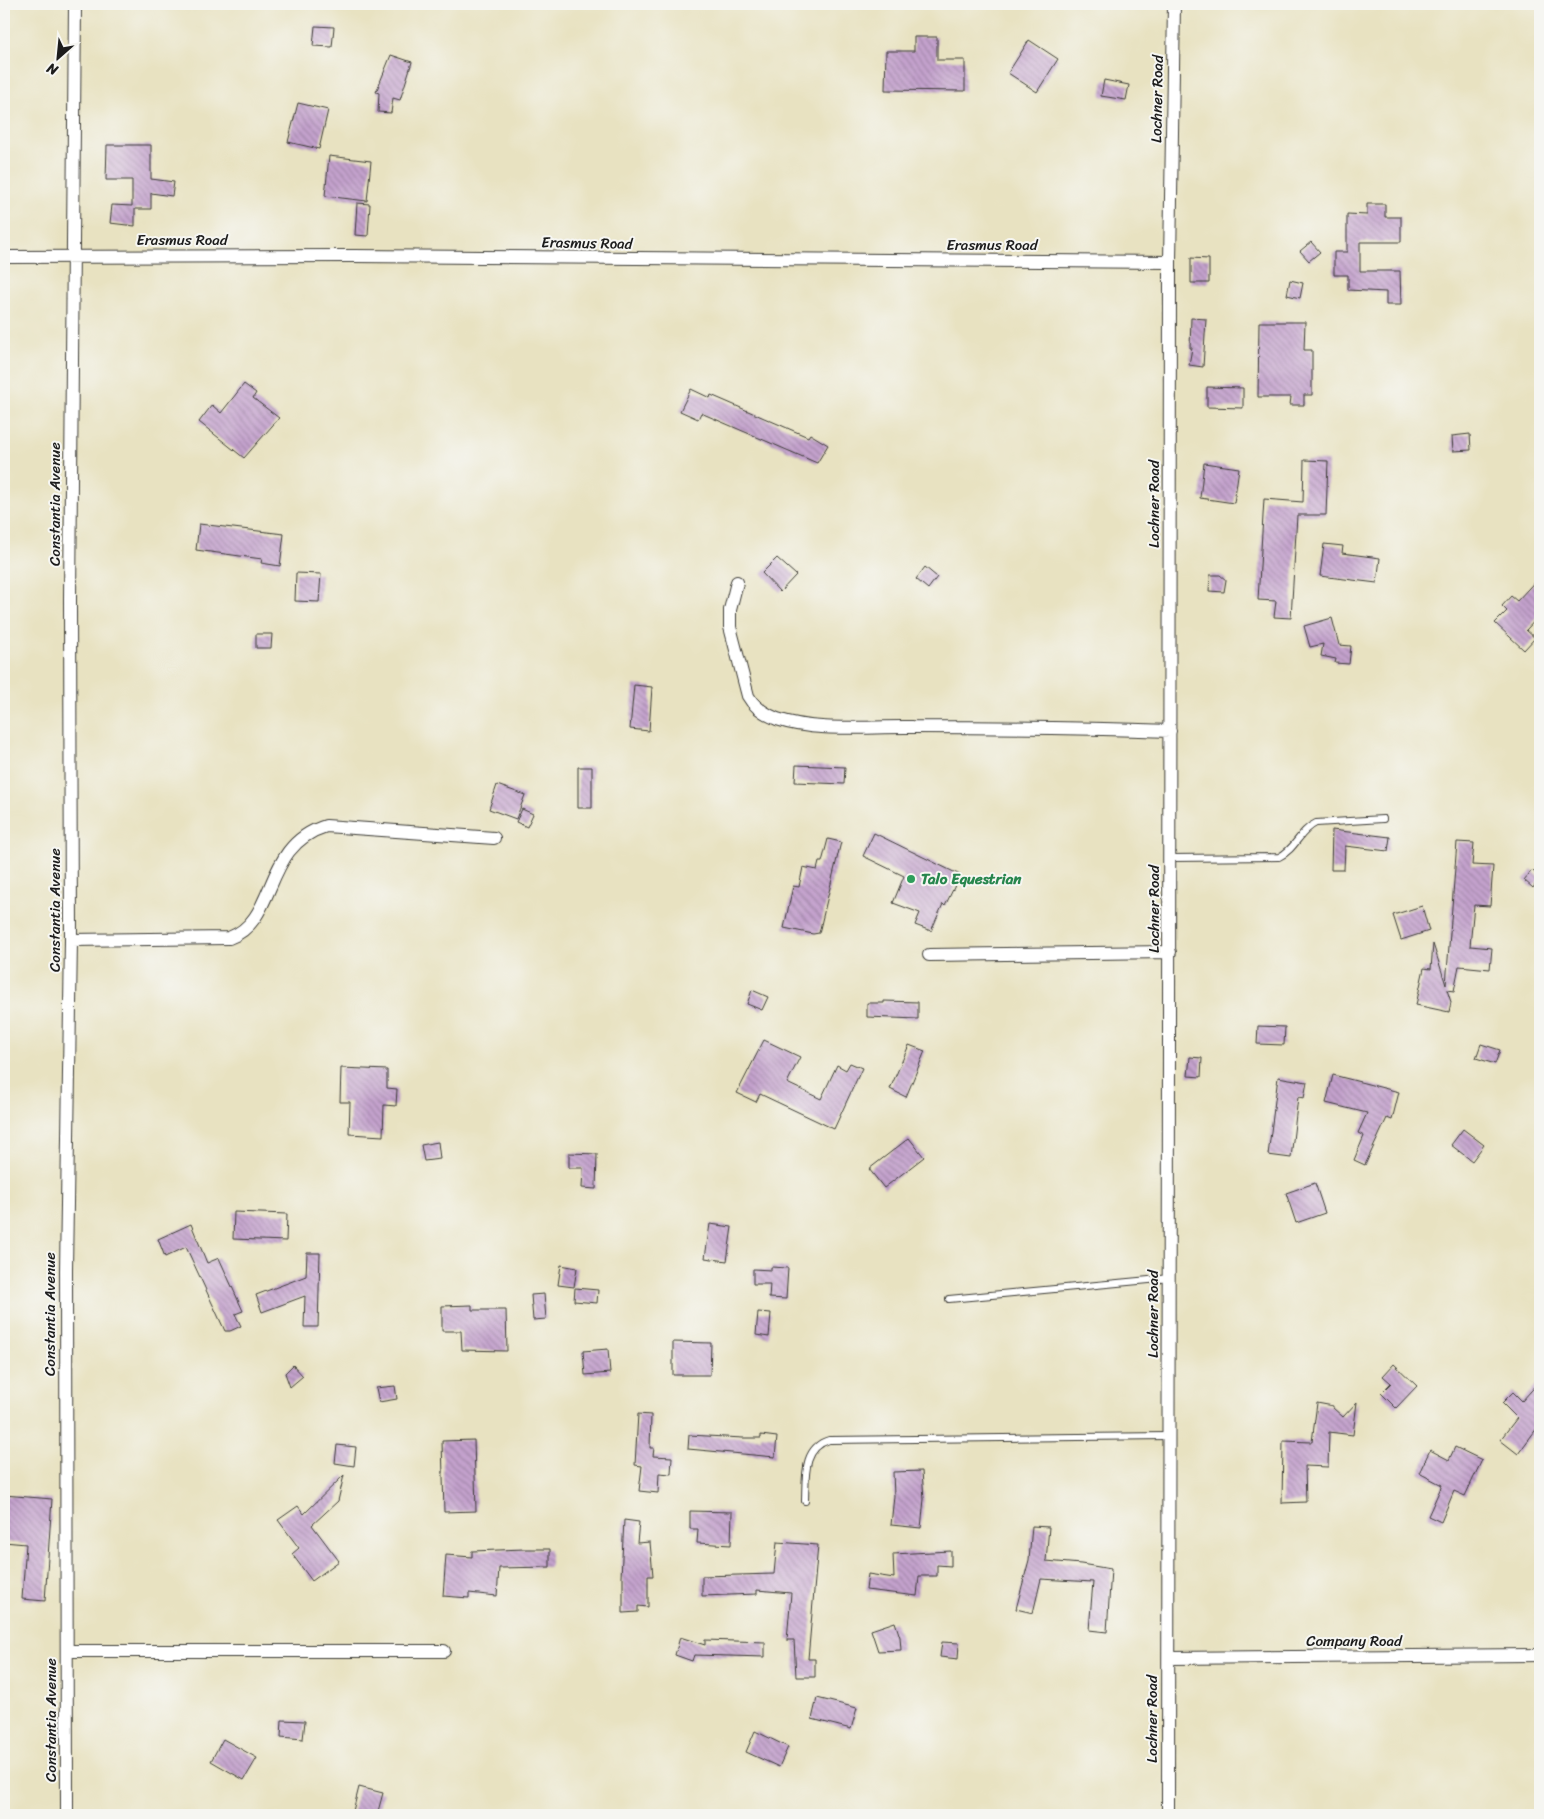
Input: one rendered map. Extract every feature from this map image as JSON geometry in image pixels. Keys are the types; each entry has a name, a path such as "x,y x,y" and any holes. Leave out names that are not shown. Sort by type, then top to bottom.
{"street":[{"name":"Constantia Avenue","path":"67,1815 66,1270 71,940 75,4"},
{"name":"Lochner Road","path":"1168,1815 1170,262 1174,4"},
{"name":"Erasmus Road","path":"4,257 1170,262"},
{"path":"737,582 730,610 730,627 748,696 760,710 778,719 837,727 1054,728 1170,731"},
{"path":"71,940 229,938 241,934 257,914 288,850 318,828 326,826 494,838"},
{"path":"929,955 1170,952"},
{"path":"67,1651 444,1651"},
{"name":"Company Road","path":"1168,1658 1540,1655"}],"lane":[{"path":"1170,858 1279,857 1287,853 1306,828 1316,823 1383,820"},
{"path":"948,1299 1170,1278"},
{"path":"805,1501 808,1459 818,1445 829,1440 1169,1436"}],"building":[{"path":"315,26 334,27 332,47 313,46"},
{"path":"914,37 937,37 937,60 965,60 965,91 885,90 886,51 914,51"},
{"path":"1029,40 1058,59 1037,92 1008,73"},
{"path":"391,55 412,62 400,100 393,98 391,113 378,112 379,93 376,92"},
{"path":"1104,80 1129,85 1126,100 1101,96"},
{"path":"298,103 328,110 319,149 288,142"},
{"path":"107,145 151,145 151,179 174,182 172,196 151,193 151,209 135,209 135,226 110,223 112,205 132,206 132,180 106,180"},
{"path":"329,156 371,161 367,201 325,196"},
{"path":"357,203 370,204 368,236 355,235"},
{"path":"1367,204 1385,204 1385,217 1401,217 1401,242 1360,242 1360,271 1400,271 1401,305 1386,305 1386,292 1348,290 1348,275 1334,275 1334,252 1347,252 1347,214 1367,215"},
{"path":"1311,242 1320,252 1309,261 1300,251"},
{"path":"1191,258 1209,259 1209,283 1191,283"},
{"path":"1290,280 1303,283 1300,298 1287,295"},
{"path":"1191,318 1206,319 1203,367 1189,365 1192,348 1190,348"},
{"path":"1259,322 1305,322 1304,350 1312,350 1312,395 1304,395 1304,405 1290,405 1291,397 1258,397"},
{"path":"244,384 256,393 253,398 279,418 244,458 199,422 212,405 221,413"},
{"path":"1207,387 1243,388 1243,408 1207,407"},
{"path":"691,389 710,398 711,395 808,437 810,434 828,445 817,463 701,413 698,419 680,411"},
{"path":"1470,434 1471,450 1453,451 1452,436"},
{"path":"1304,460 1328,461 1326,515 1297,515 1291,618 1274,617 1276,601 1258,600 1264,499 1303,502"},
{"path":"1204,463 1239,468 1234,503 1200,498"},
{"path":"199,524 284,534 280,566 261,563 262,559 196,550"},
{"path":"1324,544 1343,546 1342,553 1380,558 1377,583 1320,576"},
{"path":"777,558 796,575 780,592 762,573"},
{"path":"925,567 937,577 928,589 916,579"},
{"path":"296,573 321,574 319,602 295,601"},
{"path":"1210,575 1220,575 1226,580 1224,592 1209,591"},
{"path":"1540,576 1540,615 1526,630 1535,638 1524,650 1495,623 1507,611 1502,606 1511,596 1517,601"},
{"path":"1332,618 1339,645 1351,646 1349,664 1335,663 1336,659 1321,656 1323,644 1310,647 1304,626"},
{"path":"256,634 272,634 271,648 256,648"},
{"path":"634,685 652,687 649,731 630,729"},
{"path":"796,765 845,767 844,784 795,782"},
{"path":"578,767 592,767 592,808 578,808"},
{"path":"497,785 525,795 516,819 489,809"},
{"path":"522,809 533,814 527,827 516,822"},
{"path":"1332,830 1390,837 1388,851 1345,846 1344,870 1331,870"},
{"path":"874,833 960,875 945,906 943,904 931,931 915,925 920,913 893,903 904,876 863,856"},
{"path":"828,839 841,842 819,933 813,934 784,928 793,886 799,887 803,867 817,870 819,862 822,862"},
{"path":"1457,842 1474,843 1472,865 1493,866 1490,906 1474,905 1470,946 1492,948 1490,969 1459,966 1454,991 1447,990 1451,1002 1449,1012 1416,1005 1424,968 1431,969 1433,944 1446,985"},
{"path":"1532,870 1540,878 1533,888 1524,880"},
{"path":"1422,906 1429,931 1401,940 1393,915"},
{"path":"752,990 768,997 762,1010 747,1004"},
{"path":"884,1001 918,1002 918,1019 867,1017 867,1003 884,1003"},
{"path":"1258,1026 1285,1027 1284,1045 1257,1044"},
{"path":"764,1040 800,1057 787,1083 821,1099 837,1065 846,1070 850,1063 862,1068 834,1129 760,1094 756,1102 737,1093"},
{"path":"1481,1044 1500,1050 1495,1064 1476,1058"},
{"path":"909,1045 925,1051 906,1097 890,1089"},
{"path":"1190,1057 1202,1058 1201,1077 1188,1076"},
{"path":"341,1068 387,1070 387,1088 397,1089 396,1106 384,1105 383,1136 349,1134 350,1102 340,1102"},
{"path":"1333,1075 1399,1092 1392,1120 1387,1118 1365,1165 1354,1160 1364,1136 1358,1133 1367,1113 1326,1103"},
{"path":"1278,1077 1307,1082 1304,1098 1298,1097 1291,1158 1268,1155"},
{"path":"1463,1129 1484,1145 1472,1161 1451,1145"},
{"path":"909,1138 924,1157 884,1188 869,1169"},
{"path":"438,1142 440,1159 424,1161 421,1145"},
{"path":"569,1153 597,1154 596,1189 582,1188 583,1168 569,1168"},
{"path":"1315,1183 1325,1213 1296,1223 1286,1193"},
{"path":"234,1212 287,1214 286,1241 233,1239"},
{"path":"191,1224 207,1263 219,1258 243,1311 235,1314 241,1326 230,1331 225,1331 186,1247 165,1257 158,1239"},
{"path":"710,1224 732,1227 727,1261 705,1258"},
{"path":"307,1253 320,1253 318,1327 304,1327 305,1296 262,1312 256,1295 306,1276"},
{"path":"561,1265 577,1268 574,1287 558,1285"},
{"path":"771,1267 788,1268 786,1299 769,1298 770,1284 753,1284 753,1269 771,1270"},
{"path":"575,1288 598,1290 597,1303 574,1301"},
{"path":"544,1294 546,1319 533,1320 531,1295"},
{"path":"472,1305 472,1310 506,1310 507,1351 462,1350 461,1331 442,1331 442,1306"},
{"path":"758,1312 771,1313 769,1337 756,1335"},
{"path":"673,1342 711,1343 710,1375 673,1375"},
{"path":"608,1349 610,1373 585,1375 583,1351"},
{"path":"1394,1364 1417,1386 1396,1408 1381,1393 1391,1383 1383,1376"},
{"path":"293,1365 303,1376 290,1387 285,1373"},
{"path":"1540,1381 1540,1424 1518,1454 1500,1440 1517,1418 1502,1403 1513,1392 1522,1401"},
{"path":"395,1386 397,1399 379,1402 376,1388"},
{"path":"1357,1402 1353,1435 1329,1432 1328,1467 1305,1466 1306,1502 1282,1503 1283,1441 1312,1442 1317,1403 1333,1406 1343,1417"},
{"path":"638,1414 651,1415 650,1448 654,1448 653,1456 672,1457 671,1474 659,1473 658,1493 639,1491 642,1466 635,1465"},
{"path":"689,1435 743,1438 761,1438 761,1435 777,1437 775,1457 688,1449"},
{"path":"474,1440 476,1511 444,1512 442,1441"},
{"path":"337,1445 356,1447 354,1466 335,1463"},
{"path":"1455,1447 1482,1460 1465,1496 1454,1491 1441,1522 1428,1516 1442,1485 1419,1473 1430,1450 1449,1460"},
{"path":"922,1471 924,1499 921,1528 891,1525 894,1496 893,1472"},
{"path":"344,1475 338,1501 312,1525 339,1561 312,1581 292,1554 299,1548 278,1520 298,1506 304,1514"},
{"path":"4,1495 52,1499 45,1601 22,1599 26,1544 4,1542"},
{"path":"690,1511 732,1512 731,1545 697,1543 698,1529 690,1529"},
{"path":"624,1520 639,1522 637,1543 650,1542 653,1576 648,1576 648,1607 638,1606 638,1612 623,1613 623,1577 621,1577"},
{"path":"1032,1526 1049,1527 1046,1561 1111,1569 1107,1632 1089,1630 1093,1582 1041,1579 1033,1613 1016,1609 1029,1560"},
{"path":"777,1542 818,1545 808,1659 815,1659 815,1677 796,1677 794,1640 787,1640 791,1593 757,1590 757,1594 702,1596 702,1576 774,1574"},
{"path":"550,1549 550,1567 499,1568 497,1596 469,1593 469,1598 443,1596 446,1555 472,1557 472,1551"},
{"path":"951,1551 951,1566 937,1565 937,1576 919,1576 917,1596 866,1590 868,1574 894,1578 893,1554"},
{"path":"895,1622 900,1637 901,1650 878,1651 871,1630"},
{"path":"680,1637 705,1645 705,1640 765,1642 765,1657 694,1655 692,1661 675,1655"},
{"path":"942,1642 959,1643 958,1659 940,1657"},
{"path":"817,1698 857,1708 851,1729 812,1719"},
{"path":"282,1720 305,1721 303,1739 281,1737"},
{"path":"755,1731 788,1747 779,1767 746,1752"},
{"path":"223,1739 257,1758 244,1780 211,1761"},
{"path":"359,1787 383,1793 377,1815 352,1815"}],"place":[{"name":"Talo Equestrian","path":"911,879"}]}
